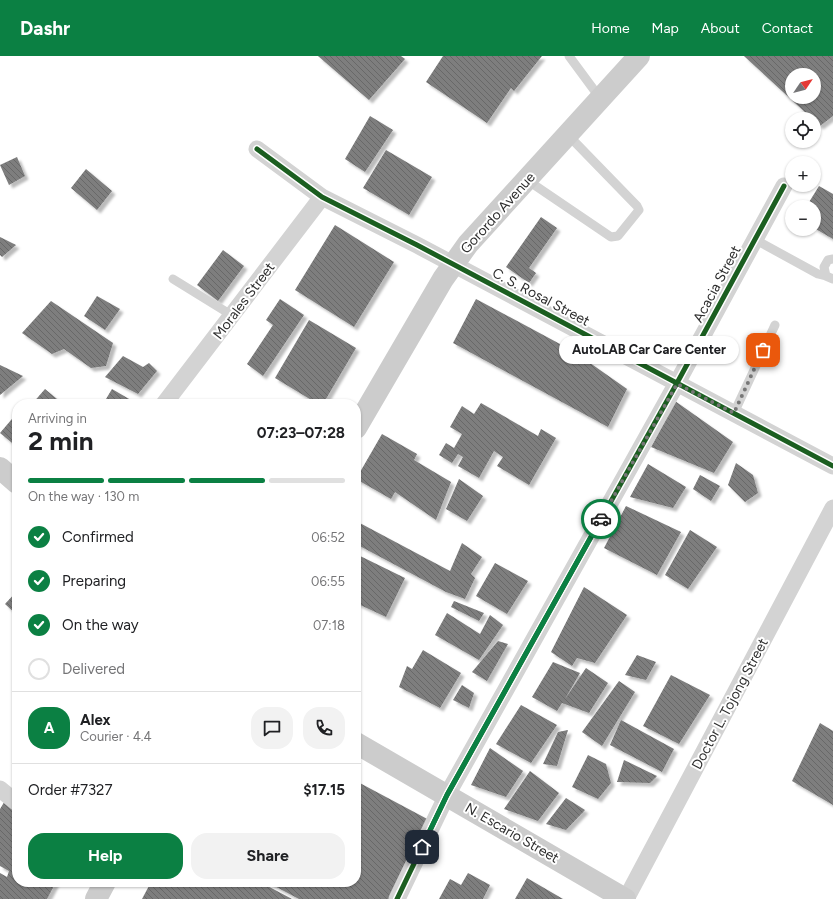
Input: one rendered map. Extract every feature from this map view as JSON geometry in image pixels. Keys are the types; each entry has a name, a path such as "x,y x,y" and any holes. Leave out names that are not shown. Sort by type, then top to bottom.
{"main road":[{"name":"Gorordo Avenue","path":"361,420 453,264 468,244 639,56"},
{"path":"0,468 12,479"},
{"name":"N. Escario Street","path":"361,746 626,899"},
{"path":"96,899 102,887"}],"street":[{"name":"C. S. Rosal Street","path":"257,149 322,197 359,214 833,466"},
{"name":"Acacia Street","path":"397,899 447,795 677,384 784,186"},
{"name":"Morales Street","path":"168,399 233,316 322,197"},
{"name":"Doctor L. Tojong Street","path":"626,899 833,508"},
{"path":"0,789 12,799"}],"lane":[{"path":"569,56 600,98"},
{"path":"527,180 611,237 618,236 639,210 637,206 568,135"},
{"path":"754,239 818,274 830,278"},
{"path":"830,278 824,267 828,260 833,259"},
{"path":"173,279 233,316"},
{"path":"734,413 775,325"}],"building":[{"path":"318,56 401,56 405,59 369,100"},
{"path":"443,56 542,56 514,91 511,88 487,123 426,82"},
{"path":"744,56 833,56 833,116 821,125 821,112 805,112 796,104 821,104 821,68 785,68 785,94"},
{"path":"370,116 393,130 365,172 345,159"},
{"path":"386,150 432,177 409,215 363,188"},
{"path":"17,157 25,176 9,185 0,165"},
{"path":"86,169 112,191 97,210 71,188"},
{"path":"821,187 833,194 833,239 821,232 821,200 810,200 815,192 821,192"},
{"path":"541,217 557,228 529,268 536,273 529,283 506,267"},
{"path":"335,225 394,262 354,327 295,290"},
{"path":"0,237 16,245 2,257 0,255"},
{"path":"223,250 244,266 218,301 197,285"},
{"path":"97,296 120,309 105,330 84,316"},
{"path":"280,299 304,315 263,376 247,364 273,325 266,320"},
{"path":"476,299 573,351 627,389 608,427 453,343"},
{"path":"51,301 113,343 106,366 91,368 64,349 52,354 22,333"},
{"path":"309,320 356,348 326,399 310,399 275,378"},
{"path":"123,356 143,367 149,363 157,371 138,394 105,377"},
{"path":"0,365 23,376 0,395"},
{"path":"45,389 57,399 36,399"},
{"path":"112,389 129,399 106,399"},
{"path":"675,401 733,442 714,473 651,447"},
{"path":"481,403 538,436 541,429 556,438 529,485 497,466 503,457 494,451 479,478 458,466 463,457 458,454 452,463 439,455 446,443 454,448 462,434 450,427 462,406 474,414"},
{"path":"12,419 12,443 0,433"},
{"path":"382,434 417,454 414,460 451,482 436,520 395,492 391,499 361,482 361,470"},
{"path":"736,463 753,475 758,493 745,502 728,485"},
{"path":"648,464 686,487 673,508 630,497"},
{"path":"700,475 720,486 711,501 693,489"},
{"path":"459,479 483,496 467,521 446,509"},
{"path":"626,506 681,532 657,575 604,548"},
{"path":"361,524 450,571 462,543 482,557 471,574 475,578 465,599 446,592 361,547"},
{"path":"690,530 717,547 688,589 665,575"},
{"path":"361,556 405,578 386,617 361,605"},
{"path":"495,563 528,581 507,614 476,596"},
{"path":"584,587 627,615 595,663 577,658 572,666 551,652"},
{"path":"12,596 12,610 5,604"},
{"path":"454,601 484,613 479,621 451,607"},
{"path":"447,613 480,634 490,615 503,625 479,660 435,635"},
{"path":"498,641 508,644 487,681 472,672"},
{"path":"423,650 461,673 440,708 399,687 407,666 412,669"},
{"path":"637,655 656,662 646,680 625,675"},
{"path":"553,662 580,673 565,699 586,668 608,683 589,713 562,703 557,711 532,697"},
{"path":"671,675 710,695 679,744 643,726"},
{"path":"619,681 635,692 602,746 582,732"},
{"path":"462,685 474,693 469,708 453,700"},
{"path":"521,705 557,725 531,763 496,744"},
{"path":"621,720 674,749 662,772 610,745"},
{"path":"820,723 833,731 833,805 792,781"},
{"path":"568,730 557,766 543,764 558,732"},
{"path":"490,748 523,771 506,797 471,785"},
{"path":"588,755 606,764 611,783 598,799 572,787"},
{"path":"624,760 657,776 650,783 617,782"},
{"path":"530,771 559,793 538,821 504,809"},
{"path":"361,784 431,821 390,899 299,899 276,887 361,887"},
{"path":"566,798 585,810 566,830 546,824"},
{"path":"6,799 12,804 12,887 53,887 47,899 0,899 0,873 7,877 9,871 0,866 0,809"},
{"path":"468,873 490,885 483,899 439,899 450,879 461,885"},
{"path":"527,878 563,899 515,899"},
{"path":"148,887 269,887 292,899 142,899"}],"cycle path":[{"path":"257,149 322,197 417,245 833,466"},
{"path":"397,899 447,795 677,383 784,186"}],"way so far":[{"path":"601,519 677,384 734,413 763,350"}],"place":[{"name":"AutoLAB Car Care Center","path":"763,350"}],"route":[{"path":"422,847 447,795 601,519"}]}
